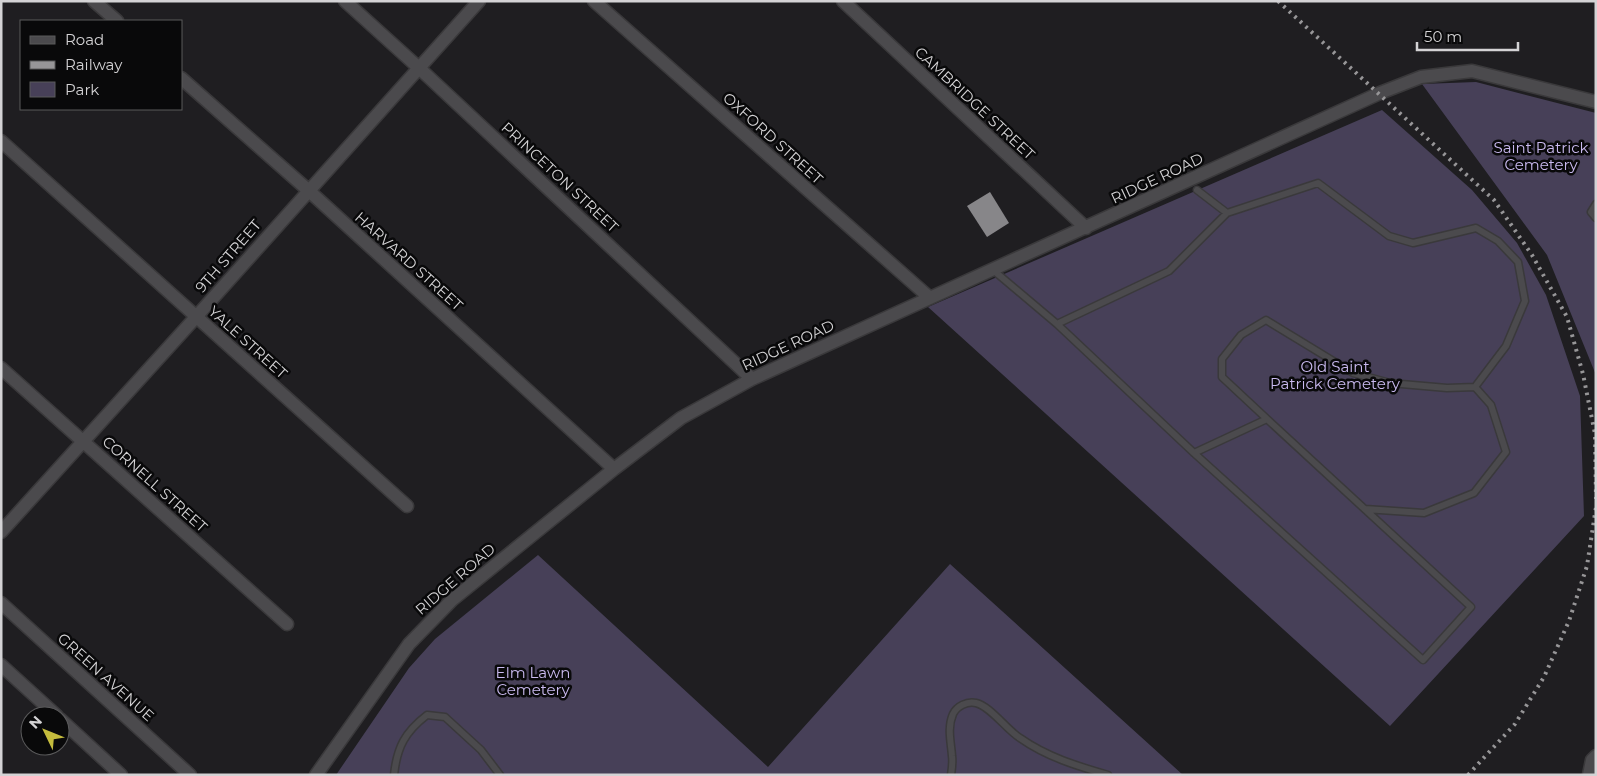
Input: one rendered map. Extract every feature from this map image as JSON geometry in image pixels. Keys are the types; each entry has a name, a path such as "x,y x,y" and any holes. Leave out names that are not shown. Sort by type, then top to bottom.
{"street":[{"path":"94,1 116,20"},
{"name":"PRINCETON STREET","path":"345,1 752,379"},
{"name":"9TH STREET","path":"1,532 478,1"},
{"name":"OXFORD STREET","path":"594,1 930,298"},
{"name":"CAMBRIDGE STREET","path":"842,1 1086,228"},
{"name":"RIDGE ROAD","path":"316,775 409,644 452,600 680,418 752,379 1421,76 1472,71 1596,102"},
{"name":"HARVARD STREET","path":"182,79 308,190 614,469"},
{"name":"YALE STREET","path":"1,141 407,506"},
{"name":"CORNELL STREET","path":"1,368 287,624"},
{"name":"GREEN AVENUE","path":"1,603 190,775"},
{"path":"1,665 46,706"},
{"path":"70,728 121,775"},
{"path":"1589,775 1592,760 1596,756"}],"lane":[{"path":"1058,324 1169,271 1227,213 1318,183 1388,236 1413,243 1476,228 1498,241 1518,262 1525,301 1506,346 1474,387"},
{"path":"1197,190 1227,213"},
{"path":"1596,204 1591,212 1596,218"},
{"path":"993,270 1058,324 1194,453 1423,660 1471,607 1267,419 1222,376 1222,359 1241,335 1266,320 1353,373 1390,383 1447,388 1474,387 1491,405 1506,452 1474,493 1424,513 1365,509"},
{"path":"1194,453 1267,419"},
{"path":"951,775 952,758 949,735 953,714 957,708 967,703 976,703 986,708 1020,738 1048,754 1069,764 1108,775"},
{"path":"394,775 395,763 401,742 416,724 427,715 445,717 481,750 500,775"}],"green space":[{"name":"Saint Patrick Cemetery","path":"1476,82 1596,113 1596,375 1547,255 1422,84"},
{"name":"Old Saint Patrick Cemetery","path":"1382,110 1472,190 1517,243 1546,295 1580,396 1584,516 1390,726 928,307"},
{"name":"Elm Lawn Cemetery","path":"538,555 768,767 950,564 1183,775 336,775 409,668 435,639"}],"building":[{"path":"990,192 1009,223 987,237 967,206"}],"railway":[{"path":"1278,1 1494,200 1532,255 1567,317 1583,374 1595,434 1596,499"},
{"path":"1468,775 1515,724 1544,677 1569,621 1587,566 1596,507"}]}
